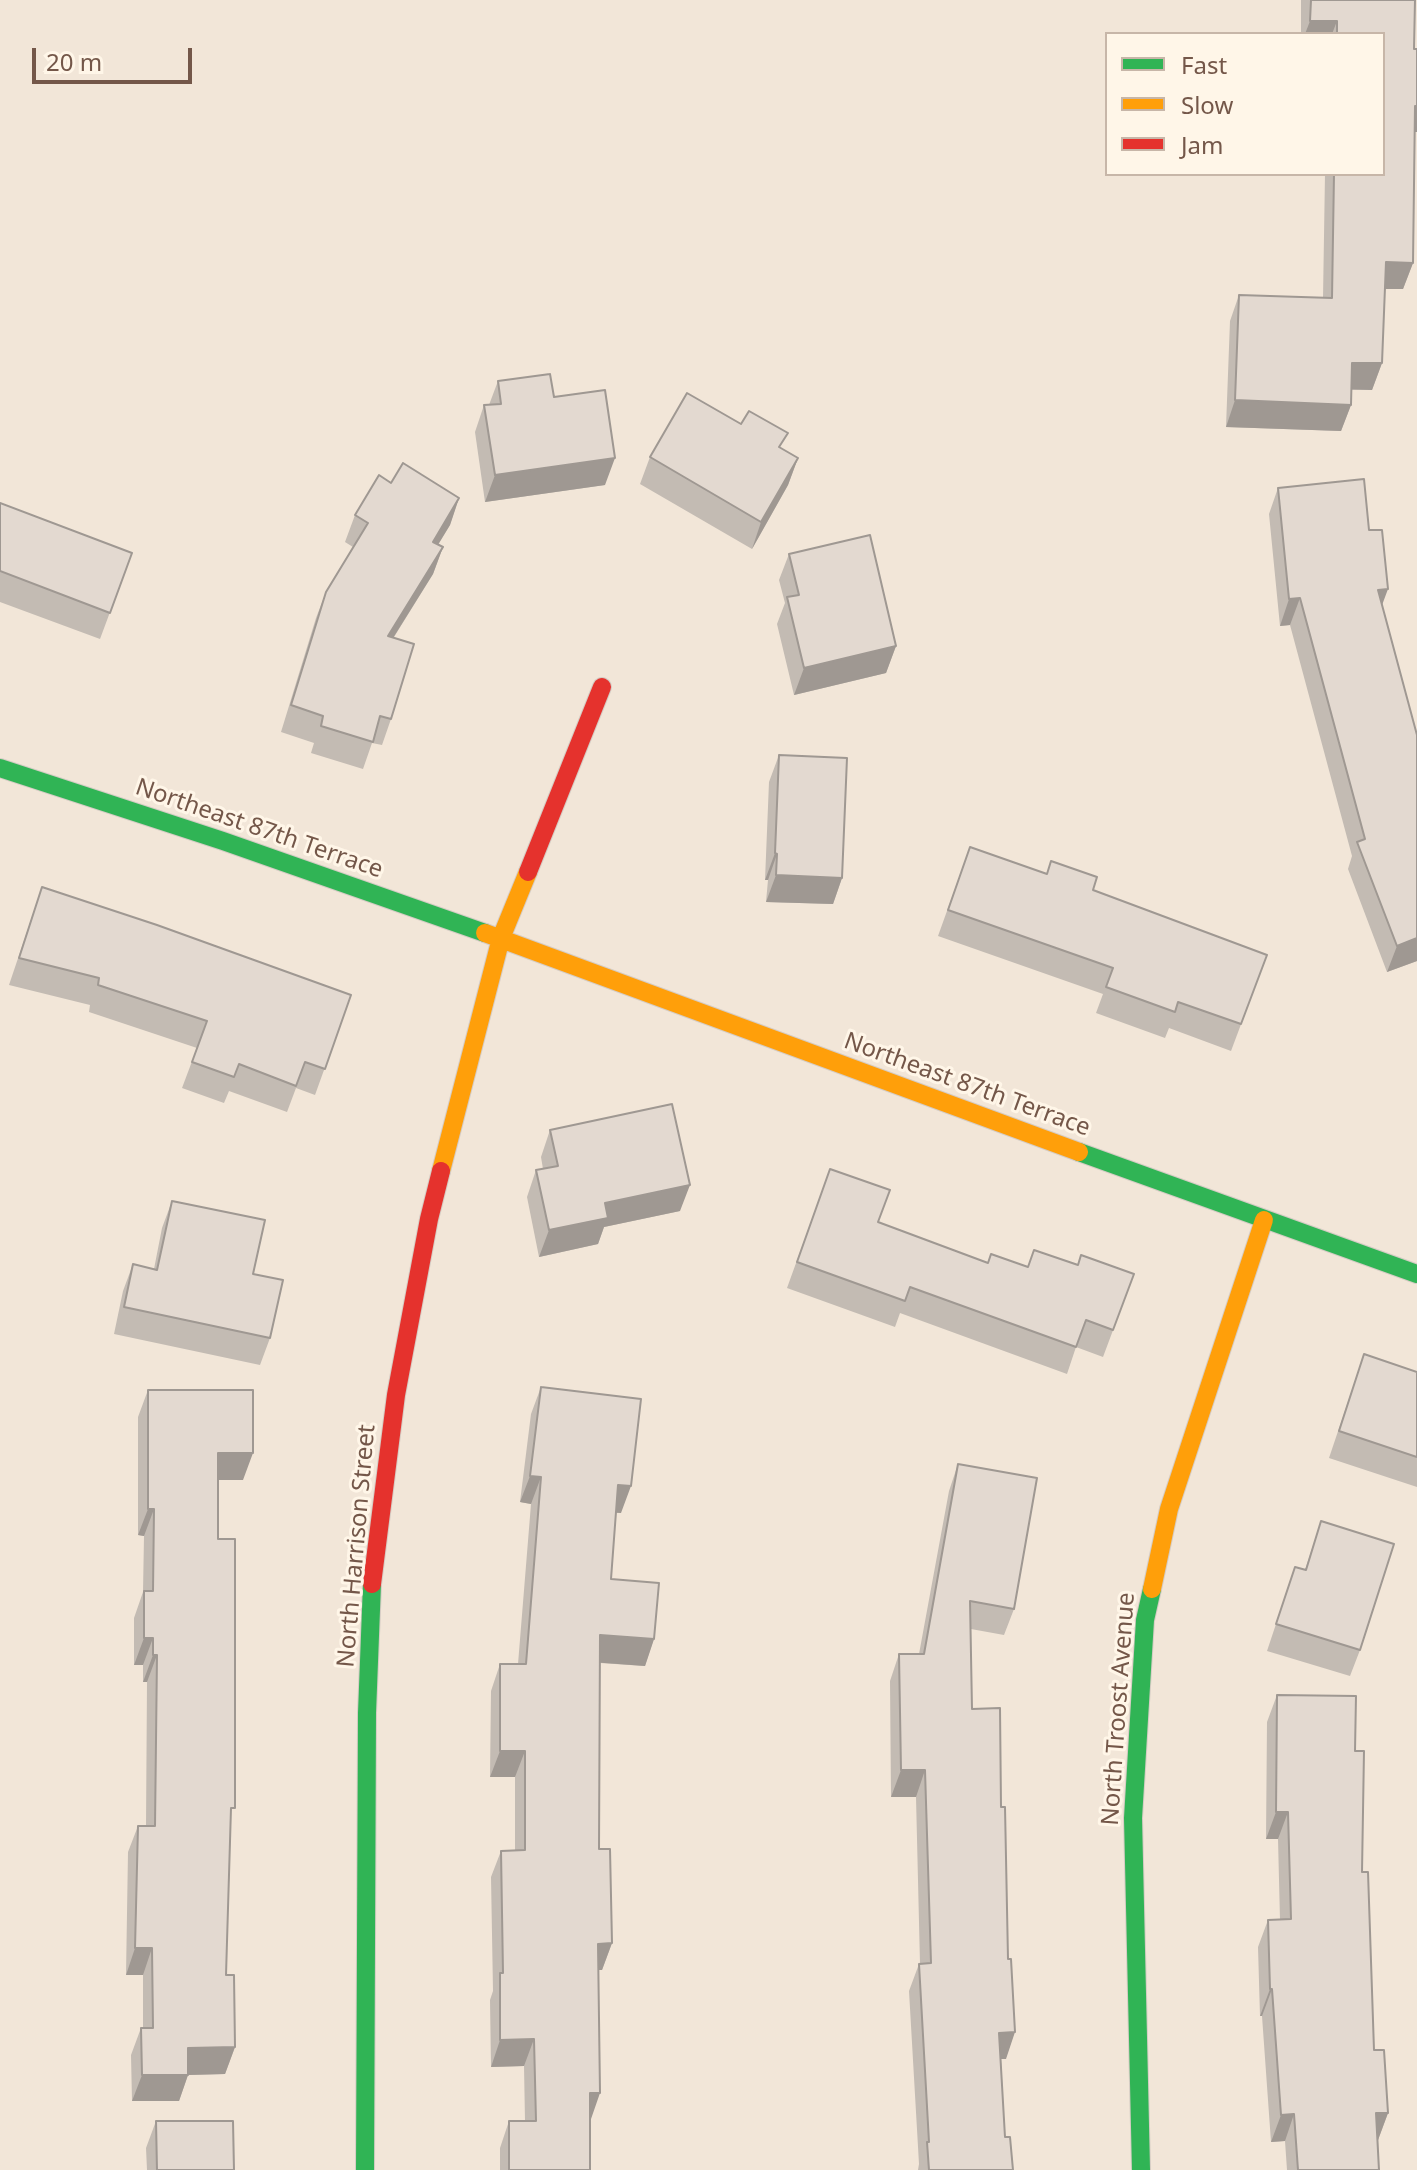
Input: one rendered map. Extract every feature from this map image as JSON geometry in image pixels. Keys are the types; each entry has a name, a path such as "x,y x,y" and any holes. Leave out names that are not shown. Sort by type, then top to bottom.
{"street":[{"path":"501,938 602,687"},
{"name":"Northeast 87th Terrace","path":"0,768 223,841 501,938 1417,1274"},
{"name":"North Harrison Street","path":"365,2170 367,1713 372,1588 396,1395 429,1219 501,938"},
{"name":"North Troost Avenue","path":"1141,2170 1133,1818 1145,1620 1169,1509 1264,1220"}],"shaded area":[{"path":"0,0 1417,0 1417,2170 0,2170"}],"building":[{"path":"1311,0 1415,0 1417,106 1413,263 1386,262 1382,363 1352,363 1351,405 1235,400 1239,295 1332,298 1334,176 1385,176 1385,32 1337,32 1337,21 1310,21"},
{"path":"550,374 554,397 605,390 615,458 495,475 484,405 501,404 498,381"},
{"path":"687,393 741,424 749,411 788,433 779,447 798,458 761,522 650,457"},
{"path":"403,463 459,498 433,542 443,547 388,636 414,644 391,719 380,716 373,742 321,726 323,716 291,705 326,592 368,523 355,515 379,475 391,483"},
{"path":"1364,479 1369,530 1382,530 1388,589 1378,590 1417,735 1417,938 1397,946 1357,842 1365,839 1300,598 1289,599 1278,488"},
{"path":"0,503 132,553 110,613 0,571"},
{"path":"870,535 896,646 804,668 787,597 799,595 789,554"},
{"path":"779,755 847,758 842,878 776,875"},
{"path":"970,847 1047,874 1051,861 1097,877 1093,890 1267,955 1241,1024 1178,1002 1175,1012 1106,987 1113,968 948,910"},
{"path":"42,887 351,995 325,1069 305,1062 296,1086 239,1064 234,1077 192,1062 207,1021 98,985 99,978 19,958"},
{"path":"672,1104 690,1185 605,1203 608,1218 549,1230 536,1170 558,1166 550,1130"},
{"path":"830,1169 890,1190 878,1222 988,1263 991,1254 1028,1267 1034,1250 1078,1265 1081,1255 1134,1274 1113,1330 1086,1320 1076,1347 910,1287 905,1301 797,1262"},
{"path":"172,1201 265,1220 253,1274 283,1280 270,1338 124,1307 133,1264 157,1270"},
{"path":"1364,1354 1417,1372 1417,1457 1339,1431"},
{"path":"541,1387 641,1399 631,1486 618,1485 611,1579 659,1583 654,1639 600,1635 599,1849 610,1849 612,1943 598,1944 600,2093 590,2093 590,2170 509,2170 509,2121 536,2121 534,2039 500,2040 500,1973 503,1973 501,1851 525,1850 525,1751 500,1751 500,1664 526,1664 541,1477 530,1476"},
{"path":"148,1390 253,1390 253,1453 218,1453 218,1539 235,1539 235,1808 231,1808 226,1975 234,1975 235,2047 188,2048 188,2075 142,2075 141,2028 153,2028 152,1948 135,1948 138,1826 155,1826 157,1655 153,1655 153,1638 144,1638 144,1591 153,1591 154,1509 148,1509"},
{"path":"958,1464 1037,1478 1014,1609 970,1601 972,1709 1000,1708 1008,1959 1011,1959 1015,2032 999,2033 1005,2137 1010,2137 1013,2170 929,2170 919,1964 931,1963 925,1770 901,1770 899,1654 924,1654"},
{"path":"1321,1521 1394,1544 1360,1650 1276,1624 1295,1567 1306,1570"},
{"path":"1277,1695 1356,1696 1355,1751 1364,1751 1362,1872 1368,1872 1374,2050 1384,2050 1388,2113 1376,2113 1379,2170 1298,2170 1294,2114 1281,2115 1270,1989 1268,1920 1291,1919 1288,1812 1276,1812"},
{"path":"156,2121 233,2121 234,2170 157,2170"}],"traffic: fast":[{"path":"0,768 223,841 485,933"},
{"path":"1079,1152 1417,1274"},
{"path":"365,2170 367,1713 372,1584"},
{"path":"1141,2170 1133,1818 1145,1620 1152,1589"}],"traffic: slow":[{"path":"441,1171 501,938 528,872"},
{"path":"485,933 1079,1152"},
{"path":"1152,1589 1169,1509 1264,1220"}],"traffic: jam":[{"path":"528,872 602,687"},
{"path":"372,1584 396,1395 441,1171"}]}
